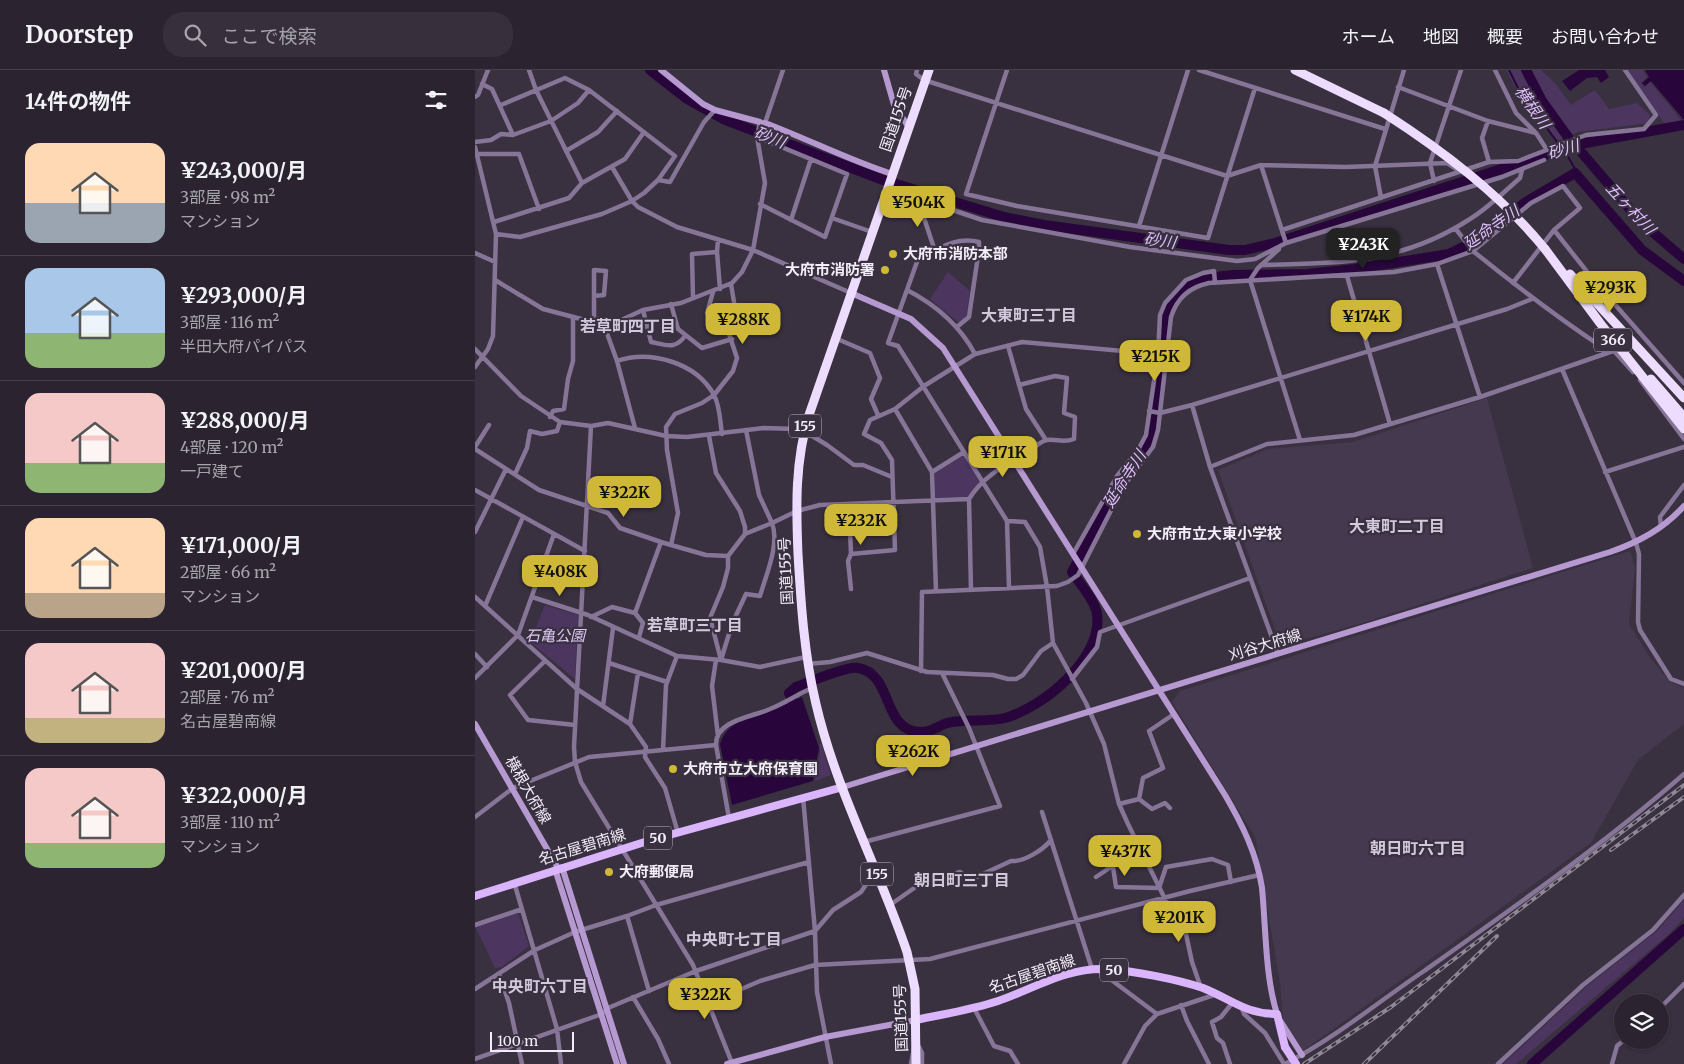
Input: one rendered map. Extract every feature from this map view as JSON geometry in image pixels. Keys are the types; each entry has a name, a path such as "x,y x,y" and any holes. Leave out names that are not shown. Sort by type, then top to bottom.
{"highway":[{"name":"366","path":"1295,70 1384,113"},
{"name":"366","path":"1310,70 1384,113 1441,152 1476,179 1526,228 1684,417"},
{"name":"国道155号","path":"916,1064 915,989 910,961 825,738 809,677 797,511 797,475 804,431 927,73"},
{"name":"366","path":"1545,250 1684,398"},
{"name":"366","path":"1545,250 1599,324 1684,429"}],"main road":[{"name":"名古屋碧南線","path":"475,896 624,848 843,786"},
{"name":"名古屋碧南線","path":"916,1020 996,1002 1059,976 1094,969 1132,972 1201,988 1253,1012 1277,1014"},
{"path":"1277,1014 1285,1047 1296,1064"}],"street":[{"path":"475,97 478,95 488,70"},
{"path":"529,70 536,90 582,183"},
{"path":"660,70 715,110 762,122 803,137 860,164 891,175"},
{"path":"495,280 543,309 604,325 621,321 643,310 720,290 731,284 742,272 753,250 765,183 757,137 783,70"},
{"path":"884,70 894,105 908,126"},
{"path":"917,70 916,74 927,73 996,103 1161,157 1227,176 1261,165 1375,166 1447,163 1460,172"},
{"path":"1007,70 966,194 1017,206 1208,238 1255,88"},
{"path":"1139,226 1188,70"},
{"path":"1199,70 1385,129"},
{"path":"1381,198 1375,166 1404,70"},
{"path":"1434,181 1430,163 1461,70"},
{"path":"1495,70 1516,113 1536,133 1547,150"},
{"path":"1281,230 1489,162 1518,161 1586,135 1644,129 1656,115 1625,70"},
{"path":"496,234 520,237 529,236 602,214 632,201 658,180 675,156 589,90 565,78 501,105"},
{"path":"483,84 493,89 513,134"},
{"path":"1398,88 1488,121 1536,133"},
{"path":"475,142 491,140 501,134 513,134 551,121 578,103 589,90"},
{"path":"658,180 670,182 704,122 715,110"},
{"path":"567,151 598,132 617,111"},
{"path":"1488,121 1481,138 1489,162"},
{"path":"494,222 569,198 582,183 625,159 644,132"},
{"path":"757,137 847,174 825,237 760,204"},
{"path":"475,147 496,234 493,336 483,358 475,366"},
{"path":"477,154 519,154 539,209"},
{"path":"791,220 811,159"},
{"path":"887,187 918,200 982,220 1051,234 1225,260 1255,259 1286,243 1522,170 1544,160"},
{"path":"1259,267 1360,261 1403,251 1455,228 1472,218 1520,178 1522,170 1518,161"},
{"path":"1261,165 1286,243"},
{"path":"612,167 632,201 638,207 677,227 753,250 899,313 935,339 955,366 1118,626 1161,690 1245,831 1259,875 1270,974 1277,1014"},
{"path":"921,671 922,592 1047,587 1068,582 1082,568 1117,499 1153,447 1160,413 1171,317 1178,300 1194,287 1215,282 1394,272 1437,264 1473,251 1531,203 1563,186 1580,208 1554,230 1513,283"},
{"path":"918,200 935,251"},
{"path":"832,218 872,232"},
{"path":"1455,228 1473,251 1532,299 1602,347 1604,354"},
{"path":"1554,230 1596,282 1684,383"},
{"path":"958,326 969,318 979,242 968,239 956,241 918,260 889,343 898,346 1007,521 1009,588"},
{"path":"718,240 720,290"},
{"path":"1250,280 1259,267 1286,243"},
{"path":"693,298 692,254 717,252"},
{"path":"475,253 495,262"},
{"path":"1437,264 1480,397"},
{"path":"594,296 604,295 606,271 594,270 594,296 594,322"},
{"path":"1073,555 1091,526 1107,494 1143,440 1158,354 1161,315 1171,294 1186,280 1203,273 1214,272 1215,282"},
{"path":"1347,276 1390,424"},
{"path":"1250,280 1300,440"},
{"path":"719,324 735,314 731,284"},
{"path":"907,290 929,301 958,326 975,354"},
{"path":"671,545 679,513 666,427 675,414 702,404 714,395 733,370 737,358 732,339 707,313 713,292"},
{"path":"1171,294 1178,300"},
{"path":"1149,411 1160,413 1192,405 1507,309 1532,299"},
{"path":"671,304 678,329 701,348 732,339"},
{"path":"643,310 651,342 673,347 679,344 685,336"},
{"path":"550,417 553,411 564,409 568,379 573,361 573,317"},
{"path":"604,325 617,361 635,428"},
{"path":"1634,337 1640,331"},
{"path":"835,338 871,353 880,378 871,399 878,415"},
{"path":"851,554 895,550 892,460 881,443 864,434 870,420 895,409 924,386 955,366 975,354 1022,342 1168,355"},
{"path":"1008,346 1025,409 1046,440"},
{"path":"475,349 521,396 550,417 561,422 591,426 608,423 666,436 709,436 746,430 777,428 804,431 853,465 863,466 892,477"},
{"path":"1209,467 1267,444 1354,435 1480,397 1562,370 1614,350 1632,370 1684,439"},
{"path":"617,361 638,356 681,365 691,371 714,395 721,434"},
{"path":"1562,370 1639,554 1638,622 1640,630 1671,679 1684,684"},
{"path":"971,590 969,499 982,481 1046,440 1068,442 1074,439 1075,417 1064,413 1067,378 1055,376 1019,385"},
{"path":"1192,405 1209,467 1278,654"},
{"path":"895,409 932,472 936,591"},
{"path":"515,474 527,448 530,431 543,434 557,431 561,422"},
{"path":"489,424 475,448 539,490 608,513 620,528 706,556 728,556"},
{"path":"591,426 575,725 575,762 581,782 624,848 695,971 733,1063 825,1037 916,1020"},
{"path":"729,818 716,746 718,736 712,686 732,624 746,594 760,596 775,531 759,494 746,430"},
{"path":"709,436 716,472 740,511 745,534"},
{"path":"1605,472 1684,447"},
{"path":"932,472 964,452"},
{"path":"475,532 506,469"},
{"path":"1661,527 1660,517 1684,485"},
{"path":"475,490 585,551"},
{"path":"1107,494 1117,499"},
{"path":"719,660 709,618 725,578 728,556 745,534 797,511 819,505 969,499"},
{"path":"849,504 851,554 848,561 851,589"},
{"name":"刈谷大府線","path":"843,786 977,747 1635,543 1661,527 1684,506"},
{"path":"485,606 523,516"},
{"path":"1007,521 1025,522 1040,547 1047,587 1053,643 1104,744 1119,804 1139,848 1168,905 1184,925 1192,962 1201,988"},
{"path":"475,678 518,635 555,534"},
{"path":"635,613 661,542"},
{"path":"1072,679 1097,647 1100,632 1250,578"},
{"path":"475,597 577,689 630,724 646,751 645,757 665,788 678,833"},
{"path":"532,597 591,617 613,628 639,637 677,656 719,660 760,667 807,661 830,662 867,653 921,671 993,675 1016,679 1023,675 1041,651 1053,643"},
{"path":"591,617 612,607 635,613 643,623 639,637"},
{"path":"603,706 613,628"},
{"path":"475,654 487,667"},
{"path":"663,750 667,682 677,656"},
{"path":"545,661 510,696 528,720 575,725"},
{"path":"609,663 667,682"},
{"path":"630,724 638,673"},
{"path":"864,842 1000,806 963,714 942,673"},
{"path":"718,736 739,718 771,709 812,688"},
{"path":"1139,799 1143,778 1163,768 1149,731 1174,714"},
{"name":"横根大府線","path":"475,724 558,868 579,931"},
{"path":"475,818 513,788 575,762 601,754 716,746"},
{"path":"1241,1006 1244,1014 1265,1034 1285,1064 1301,1056 1446,955 1635,817 1684,774"},
{"path":"803,797 815,931 817,992 831,1064"},
{"path":"1119,804 1139,799"},
{"path":"1139,799 1152,810 1165,803 1170,808"},
{"path":"1042,812 1094,969 1157,1014"},
{"path":"889,905 917,886 960,872 970,880 1011,861 1017,862 1045,847 1051,840"},
{"path":"1096,877 1139,848"},
{"path":"1104,849 1113,867 1116,887 1159,888"},
{"path":"1159,888 1166,867 1212,860 1228,865 1231,882"},
{"path":"475,988 535,950 579,931 656,905 809,862"},
{"path":"475,1059 602,1014 608,1008 695,971 815,931 833,910 861,892 876,871"},
{"path":"709,1003 760,981 815,965 930,959 1259,875"},
{"path":"514,882 557,1029 561,1064"},
{"path":"1498,1064 1583,985 1653,930 1684,895"},
{"path":"475,924 522,909"},
{"path":"627,916 649,991"},
{"path":"579,931 608,1008 624,1064"},
{"path":"579,931 617,1064"},
{"path":"499,974 509,1003 522,1064"},
{"path":"1270,974 1275,986 1281,1022 1301,1056"},
{"path":"1669,999 1684,984"},
{"path":"1123,1064 1145,1026 1157,1014 1217,994"},
{"path":"633,997 658,1039 669,1064"},
{"path":"1231,1064 1223,1043 1217,1038 1212,1022 1221,1017 1233,1002"},
{"path":"1181,1006 1209,1064"},
{"path":"974,1008 993,1046 1010,1051 1018,1064"},
{"path":"911,1064 911,1056 916,1041"},
{"path":"916,1041 922,1053 922,1064"},
{"path":"1612,1064 1616,1049"}],"shaded area":[{"path":"1579,70 1605,70 1609,77 1601,83 1597,77 1587,78 1570,91 1562,81"},
{"path":"1645,70 1684,70 1684,120 1651,81 1645,86 1642,83 1649,77"},
{"path":"1487,398 1533,568 1366,622 1281,646 1218,470 1268,449 1353,442"},
{"path":"1630,551 1635,567 1629,624 1651,659 1671,682 1684,688 1684,724 1638,760 1591,843 1303,1051 1283,1022 1280,982 1255,837 1172,702 1180,691"},
{"path":"802,697 819,748 813,781 732,805 720,744 723,736 739,722 766,713"}],"green space":[{"path":"1506,70 1541,70 1556,84 1571,105 1595,90 1609,109 1637,103 1650,115 1649,123 1578,132 1557,141 1517,90"},
{"path":"1627,70 1643,70 1647,77 1641,83 1644,87 1650,82 1682,121 1664,123"},
{"path":"948,272 970,291 967,316 959,323 930,299"},
{"path":"964,455 980,482 968,497 935,498 935,473"},
{"name":"石亀公園","path":"545,605 578,615 575,679 530,642"},
{"path":"821,743 831,775 815,781 820,752 819,745"},
{"path":"1684,900 1684,918 1669,934 1516,1064 1503,1064 1587,986 1658,930"},
{"path":"518,913 529,946 502,967 495,968 475,926"}],"waterway":[{"name":"砂川","path":"650,70 687,99 723,119 883,180 1004,217 1044,225 1229,250 1245,250 1275,243 1575,145 1684,125"},
{"name":"横根川","path":"1509,70 1520,92 1558,143"},
{"name":"五ヶ村川","path":"1526,70 1542,101 1568,137"},
{"name":"五ヶ村川","path":"1582,153 1641,222 1684,259"},
{"name":"横根川","path":"1567,155 1578,174"},
{"name":"延命寺川","path":"793,701 789,693 796,687 837,672 858,668 869,672 877,680 899,722 908,729 924,732 952,722 1005,718 1037,703 1068,678 1081,663 1091,647 1096,631 1097,614 1090,597 1072,572 1115,488 1139,458 1150,436 1162,368 1168,310 1178,293 1197,279 1233,275 1307,274 1355,269 1449,254 1477,240 1526,202 1575,173 1642,250 1684,281"},
{"path":"1532,1064 1684,929"}],"railway":[{"path":"1304,1064 1391,1007 1684,785"},
{"path":"1611,850 1684,797"},
{"path":"1364,1064 1497,936"}],"place":[{"name":"大府市消防本部","path":"893,254"},
{"name":"大府市消防署","path":"885,270"},
{"name":"大府市立大東小学校","path":"1137,534"},
{"name":"大府市立大府保育園","path":"673,769"},
{"name":"大府郵便局","path":"609,872"}],"district":[{"name":"大東町三丁目","path":"1029,315"},
{"name":"若草町四丁目","path":"628,326"},
{"name":"大東町二丁目","path":"1397,526"},
{"name":"若草町三丁目","path":"695,625"},
{"name":"朝日町六丁目","path":"1418,848"},
{"name":"朝日町三丁目","path":"962,880"},
{"name":"中央町七丁目","path":"734,939"},
{"name":"中央町六丁目","path":"540,986"}]}
